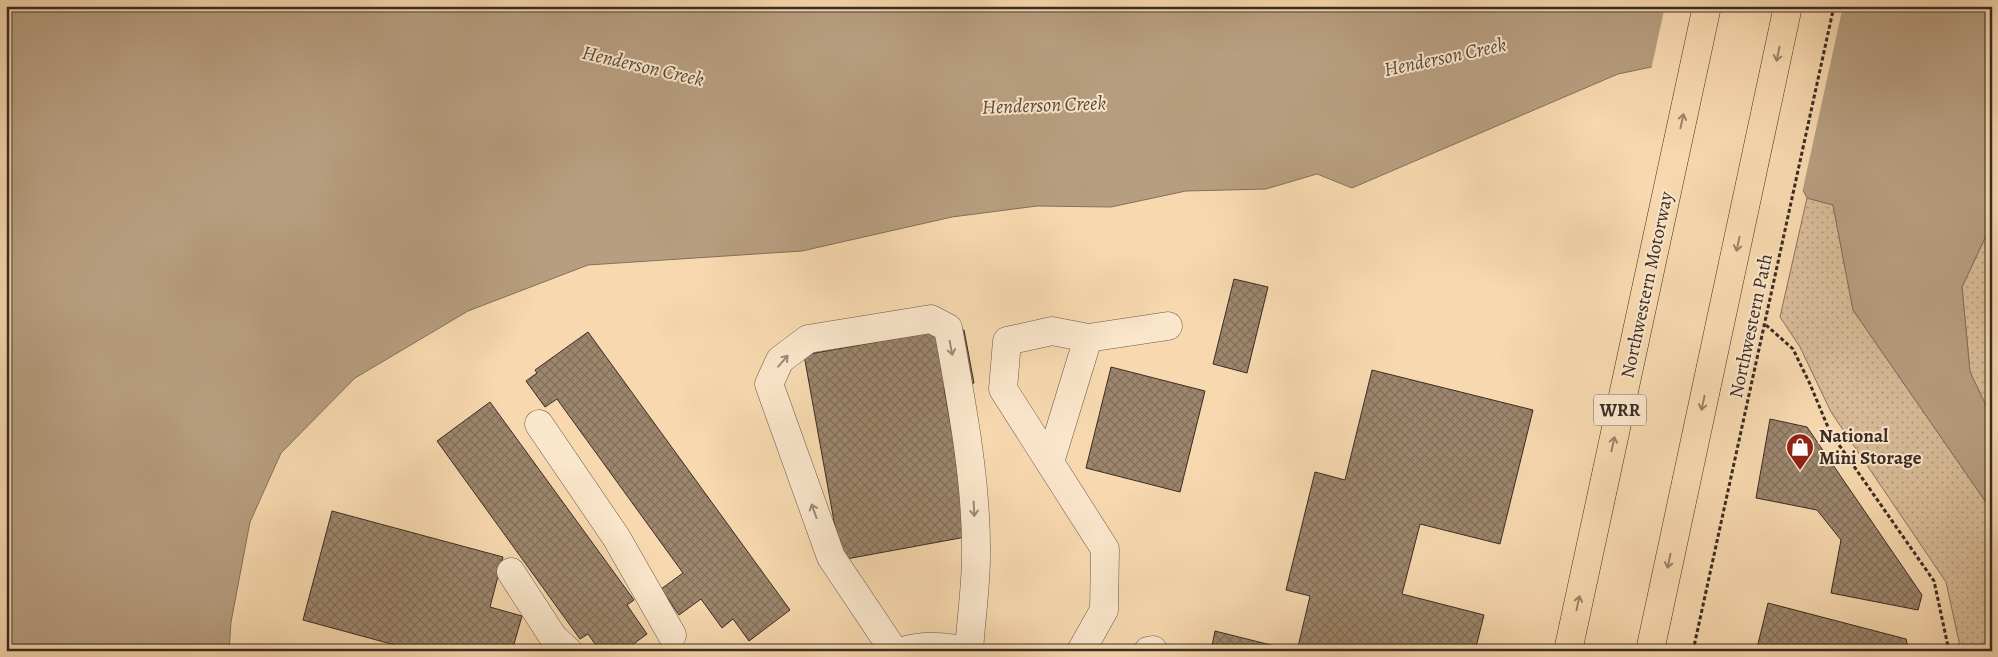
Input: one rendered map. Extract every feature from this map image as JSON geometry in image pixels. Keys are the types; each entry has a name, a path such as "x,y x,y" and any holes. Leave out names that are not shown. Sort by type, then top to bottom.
{"highway":[{"name":"Northwestern Motorway","path":"1568,651 1707,6"},
{"path":"1650,651 1788,6"}],"street":[{"path":"894,651 831,557 769,384 780,360 808,339 932,319 948,328 974,503 976,556 967,651 956,648 936,647 913,648 903,651"},
{"path":"1081,651 1104,610 1105,549 1003,389 1006,341 1052,331 1088,338 1168,326"},
{"path":"1050,462 1088,338"},
{"path":"539,424 616,537 672,635"},
{"path":"511,572 554,637 568,651"}],"path":[{"name":"Northwestern Path","path":"1693,651 1766,325 1834,6"},
{"path":"1766,325 1793,349 1830,432 1934,581 1949,651"}],"shaded area":[{"path":"1807,198 1833,205 1853,310 1992,511 1992,651 1961,651 1946,582 1831,412 1800,347 1780,317"},
{"path":"1992,223 1992,418 1970,372 1962,287"}],"water":[{"name":"Henderson Creek","path":"6,6 1992,6 1992,223 1962,287 1970,372 1992,418 1992,511 1853,310 1833,205 1807,198 1732,50 1618,74 1352,188 1317,174 1266,189 1186,191 1111,207 1037,206 952,217 802,251 588,265 468,311 355,378 281,453 250,522 231,622 229,651 6,651"}],"pier":[{"path":"1665,6 1843,6 1802,193 1731,53 1651,70"}],"building":[{"path":"1234,279 1268,287 1247,373 1213,364"},
{"path":"964,330 974,383 944,388 971,536 841,560 804,355 932,332 933,336"},
{"path":"588,332 790,610 749,641 733,619 722,628 701,599 679,615 661,589 683,573 557,399 545,407 526,381 537,373 535,370"},
{"path":"1111,367 1205,391 1180,492 1086,468"},
{"path":"1372,370 1533,410 1500,544 1420,524 1402,594 1484,615 1475,651 1297,651 1310,596 1286,590 1315,472 1345,480"},
{"path":"490,402 634,600 627,605 647,634 624,651 600,651 588,634 580,639 437,441"},
{"path":"1770,419 1807,427 1922,595 1918,610 1831,593 1841,540 1817,510 1756,498"},
{"path":"332,511 503,557 490,607 522,616 512,651 417,651 303,620"},
{"path":"1768,603 1906,639 1909,651 1771,651 1757,648"},
{"path":"1215,631 1295,651 1211,651"}],"place":[{"name":"National Mini Storage","path":"1800,471"}]}
